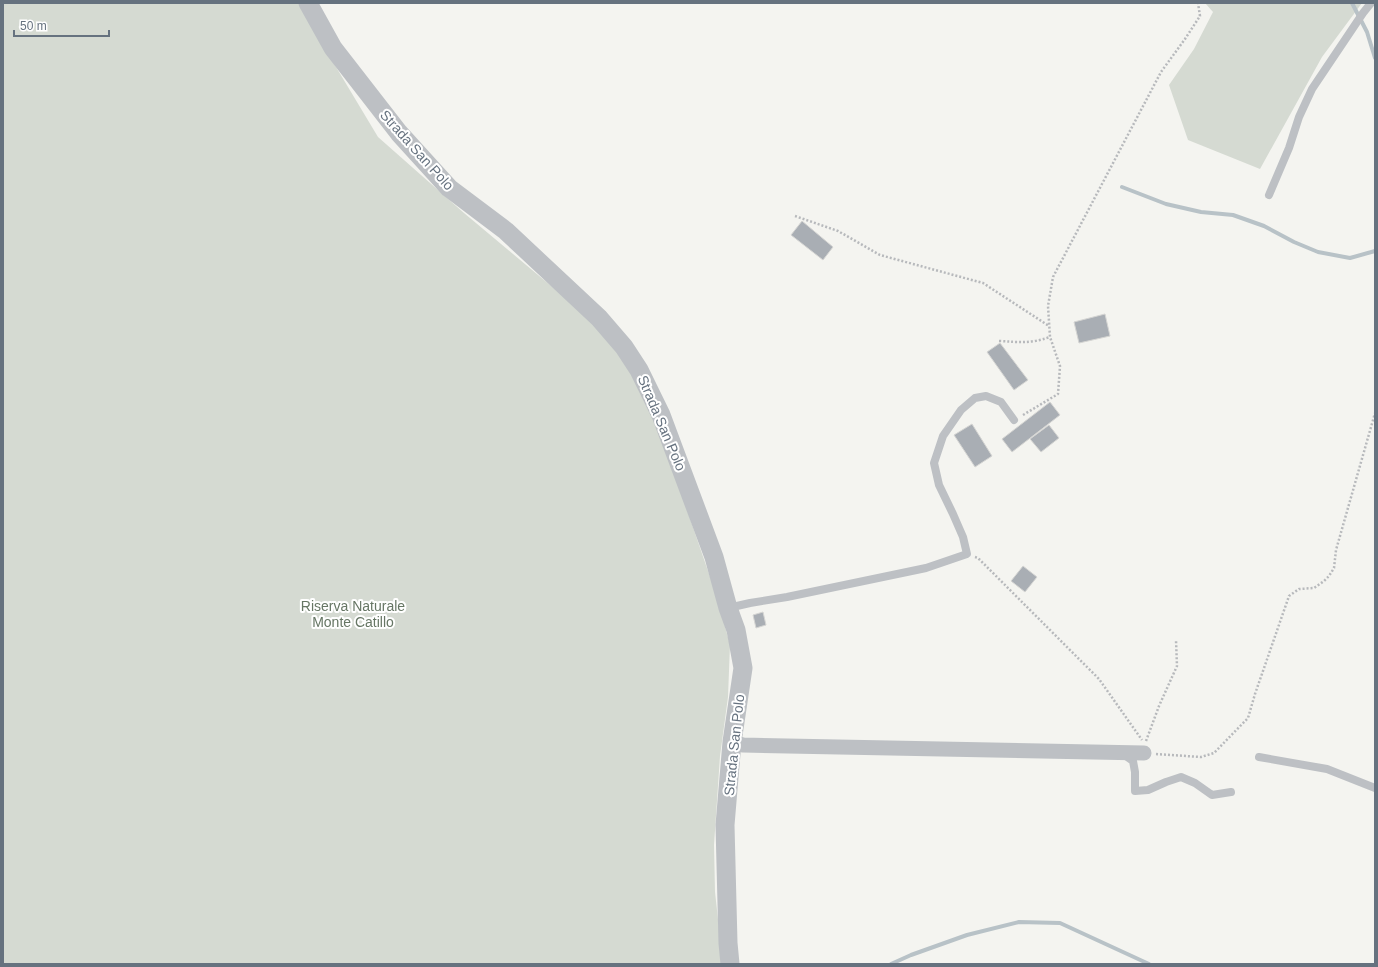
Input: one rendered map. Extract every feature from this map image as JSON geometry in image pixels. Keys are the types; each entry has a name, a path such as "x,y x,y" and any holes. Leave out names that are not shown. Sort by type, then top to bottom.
{"street":[{"name":"Strada San Polo","path":"308,3 333,48 399,133 449,188 506,231 599,318 624,347 640,370 661,415 714,557 728,608 736,630 743,668 732,742 725,825 728,943 730,964"},
{"path":"732,742 743,745 1144,754"}],"lane":[{"path":"1269,195 1289,148 1299,117 1312,89 1371,3"},
{"path":"728,608 926,568 967,554 963,537 938,485 934,463 942,436 961,410 975,398 986,396 1001,402 1014,420"},
{"path":"1122,754 1133,761 1135,772 1135,791 1148,790 1181,777 1195,783 1212,795 1231,792"},
{"path":"1259,756 1327,769 1375,788"}],"path":[{"path":"1014,420 1058,394 1060,366 1050,337 1048,306 1053,277 1161,72 1200,16 1198,3"},
{"path":"795,216 838,231 880,255 983,283 1049,326"},
{"path":"999,341 1027,342 1038,341 1050,337"},
{"path":"1144,754 1201,757 1214,753 1248,718 1289,596 1299,589 1314,588 1329,576 1334,568 1336,550 1375,413"},
{"path":"967,554 978,558 1099,679 1144,744 1177,666 1176,640"}],"green space":[{"name":"Riserva Naturale Monte Catillo","path":"3,3 301,3 330,57 378,137 464,213 599,326 631,369 656,420 718,600 730,645 728,697 720,756 714,845 715,892 723,964 3,964"},
{"path":"1205,3 1362,3 1322,57 1260,169 1188,140 1169,85 1194,49 1213,12"}],"building":[{"path":"802,221 833,247 823,260 791,235"},
{"path":"1105,314 1110,336 1079,343 1074,322"},
{"path":"1000,343 1028,380 1014,390 987,352"},
{"path":"1050,402 1060,415 1012,452 1002,439"},
{"path":"972,424 992,456 975,467 954,435"},
{"path":"1049,425 1059,438 1041,452 1030,439"},
{"path":"1023,566 1037,577 1025,592 1011,581"},
{"path":"763,612 766,625 756,628 753,615"}],"waterway":[{"path":"1352,3 1367,32 1375,58"},
{"path":"1122,187 1166,204 1201,212 1233,215 1264,226 1294,242 1318,252 1350,258 1375,251"},
{"path":"891,964 911,955 967,935 1019,922 1060,923 1149,964"}]}
